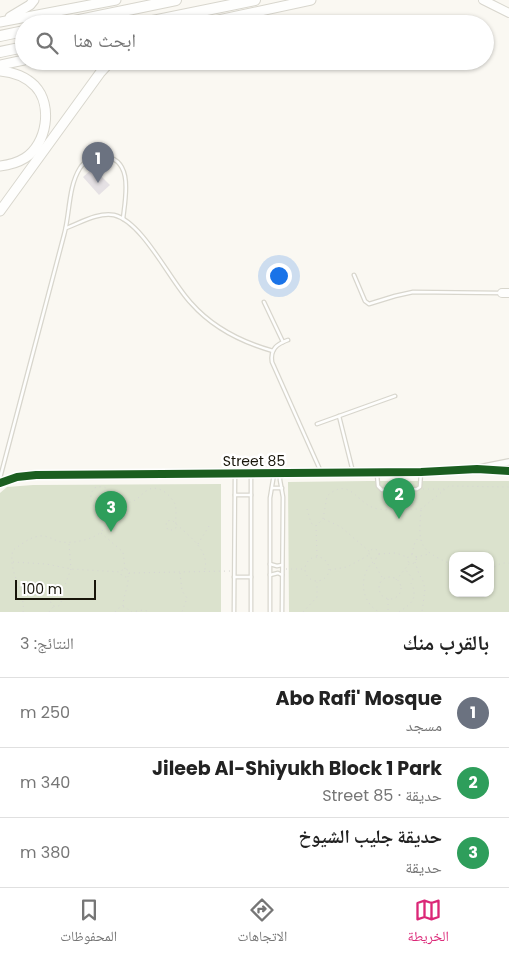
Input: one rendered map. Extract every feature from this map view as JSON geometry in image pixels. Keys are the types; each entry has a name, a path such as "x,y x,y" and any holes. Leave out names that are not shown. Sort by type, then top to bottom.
{"highway":[{"path":"103,15 175,0"},
{"path":"182,15 255,0"},
{"path":"0,36 15,33"},
{"path":"0,52 15,49"}],"main road":[{"path":"16,15 30,6 34,0"},
{"path":"37,15 116,0"},
{"path":"241,15 311,0"},
{"path":"483,0 509,13"},
{"path":"0,22 15,15"},
{"path":"0,22 15,19"},
{"path":"0,65 15,62"},
{"path":"0,211 103,70"},
{"path":"0,71 18,74 28,80 36,87 42,97 45,110 44,132 35,148 27,157 15,164 0,166"}],"street":[{"name":"Street 85","path":"478,469 509,462"},
{"name":"Street 85","path":"0,483 17,477 36,475 321,474 478,469 509,471"}],"lane":[{"path":"0,478 66,228 77,175 84,163 102,156 114,160 123,168 126,180 123,220"},
{"path":"66,228 104,215 114,216 134,226 179,290 206,318 237,338 273,351"},
{"path":"354,274 365,301 369,304 413,292 507,293"},
{"path":"264,302 283,342"},
{"path":"288,340 278,344 273,351 272,362 321,474"},
{"path":"317,424 394,396"},
{"path":"339,416 353,473"},
{"path":"377,473 378,486 382,490 419,488 421,472"},
{"path":"234,612 235,474"},
{"path":"251,474 251,612"},
{"path":"277,474 282,488 282,612"},
{"path":"270,612 270,498 277,474"},
{"path":"272,488 282,488"},
{"path":"235,495 251,495"},
{"path":"270,564 282,565"},
{"path":"270,575 278,573 282,575"},
{"path":"234,577 251,577"}],"path":[{"path":"23,612 24,603 11,556 13,550 31,538 41,536 61,542 69,542 86,540 100,533 104,528 105,520 102,513 91,502 90,494 94,488 99,486 107,488 120,502 128,503 135,502 152,488 166,493 175,506 176,523 176,528 168,530 166,526 168,521 172,520 176,523 198,544 207,565 204,572"},
{"path":"317,556 316,526 323,519 327,496 338,489 350,490 370,507 378,509 421,509 449,486 509,488"},
{"path":"429,489 444,489"},
{"path":"307,509 311,523 316,526"},
{"path":"421,509 419,536 424,547 430,553 449,563"},
{"path":"323,519 341,526 370,552"},
{"path":"198,544 209,526"},
{"path":"100,533 122,552 125,568 129,573"},
{"path":"408,557 412,554 415,542 419,536"},
{"path":"49,612 55,606 60,605 62,601 60,598 71,569 69,542"},
{"path":"329,570 347,567 369,555 374,549 379,554"},
{"path":"379,612 368,602 364,588 365,574 379,554 396,553 408,557"},
{"path":"416,558 430,553"},
{"path":"412,554 416,558 418,574 423,581 425,589 422,612"},
{"path":"369,555 384,579"},
{"path":"317,556 325,558 329,565 329,573 324,579 317,581 310,579 305,572 305,564 310,558 317,556"},
{"path":"408,557 410,563"},
{"path":"13,562 46,564 71,569 121,572 125,568"},
{"path":"396,580 410,563 416,562"},
{"path":"494,567 502,563 509,563"},
{"path":"282,569 305,569"},
{"path":"405,569 413,579"},
{"path":"129,573 234,571"},
{"path":"121,572 122,576 128,576"},
{"path":"180,572 182,591 186,598 182,612"},
{"path":"123,606 129,573"},
{"path":"400,612 414,601 415,596 411,584 418,574"},
{"path":"387,577 396,580 399,582 400,588 398,595 392,599 380,594 378,588 381,581 387,577"},
{"path":"303,612 317,597 317,581"},
{"path":"55,606 51,599 54,596 60,598"},
{"path":"388,598 388,612"},
{"path":"115,612 123,606 131,612 144,610 150,612"}],"green space":[{"path":"509,481 509,612 289,612 288,482"},
{"path":"221,484 221,612 0,612 0,493 7,487 33,485"}],"building":[{"path":"93,168 110,185 99,195 83,177"}],"cycle path":[{"path":"0,483 17,477 36,475 421,472 477,469 509,471"}],"place":[{"name":"Abo Rafi' Mosque","path":"98,183"},
{"name":"Jileeb Al-Shiyukh Block 1 Park","path":"399,519"},
{"name":"حديقة جليب الشيوخ","path":"111,532"}]}
